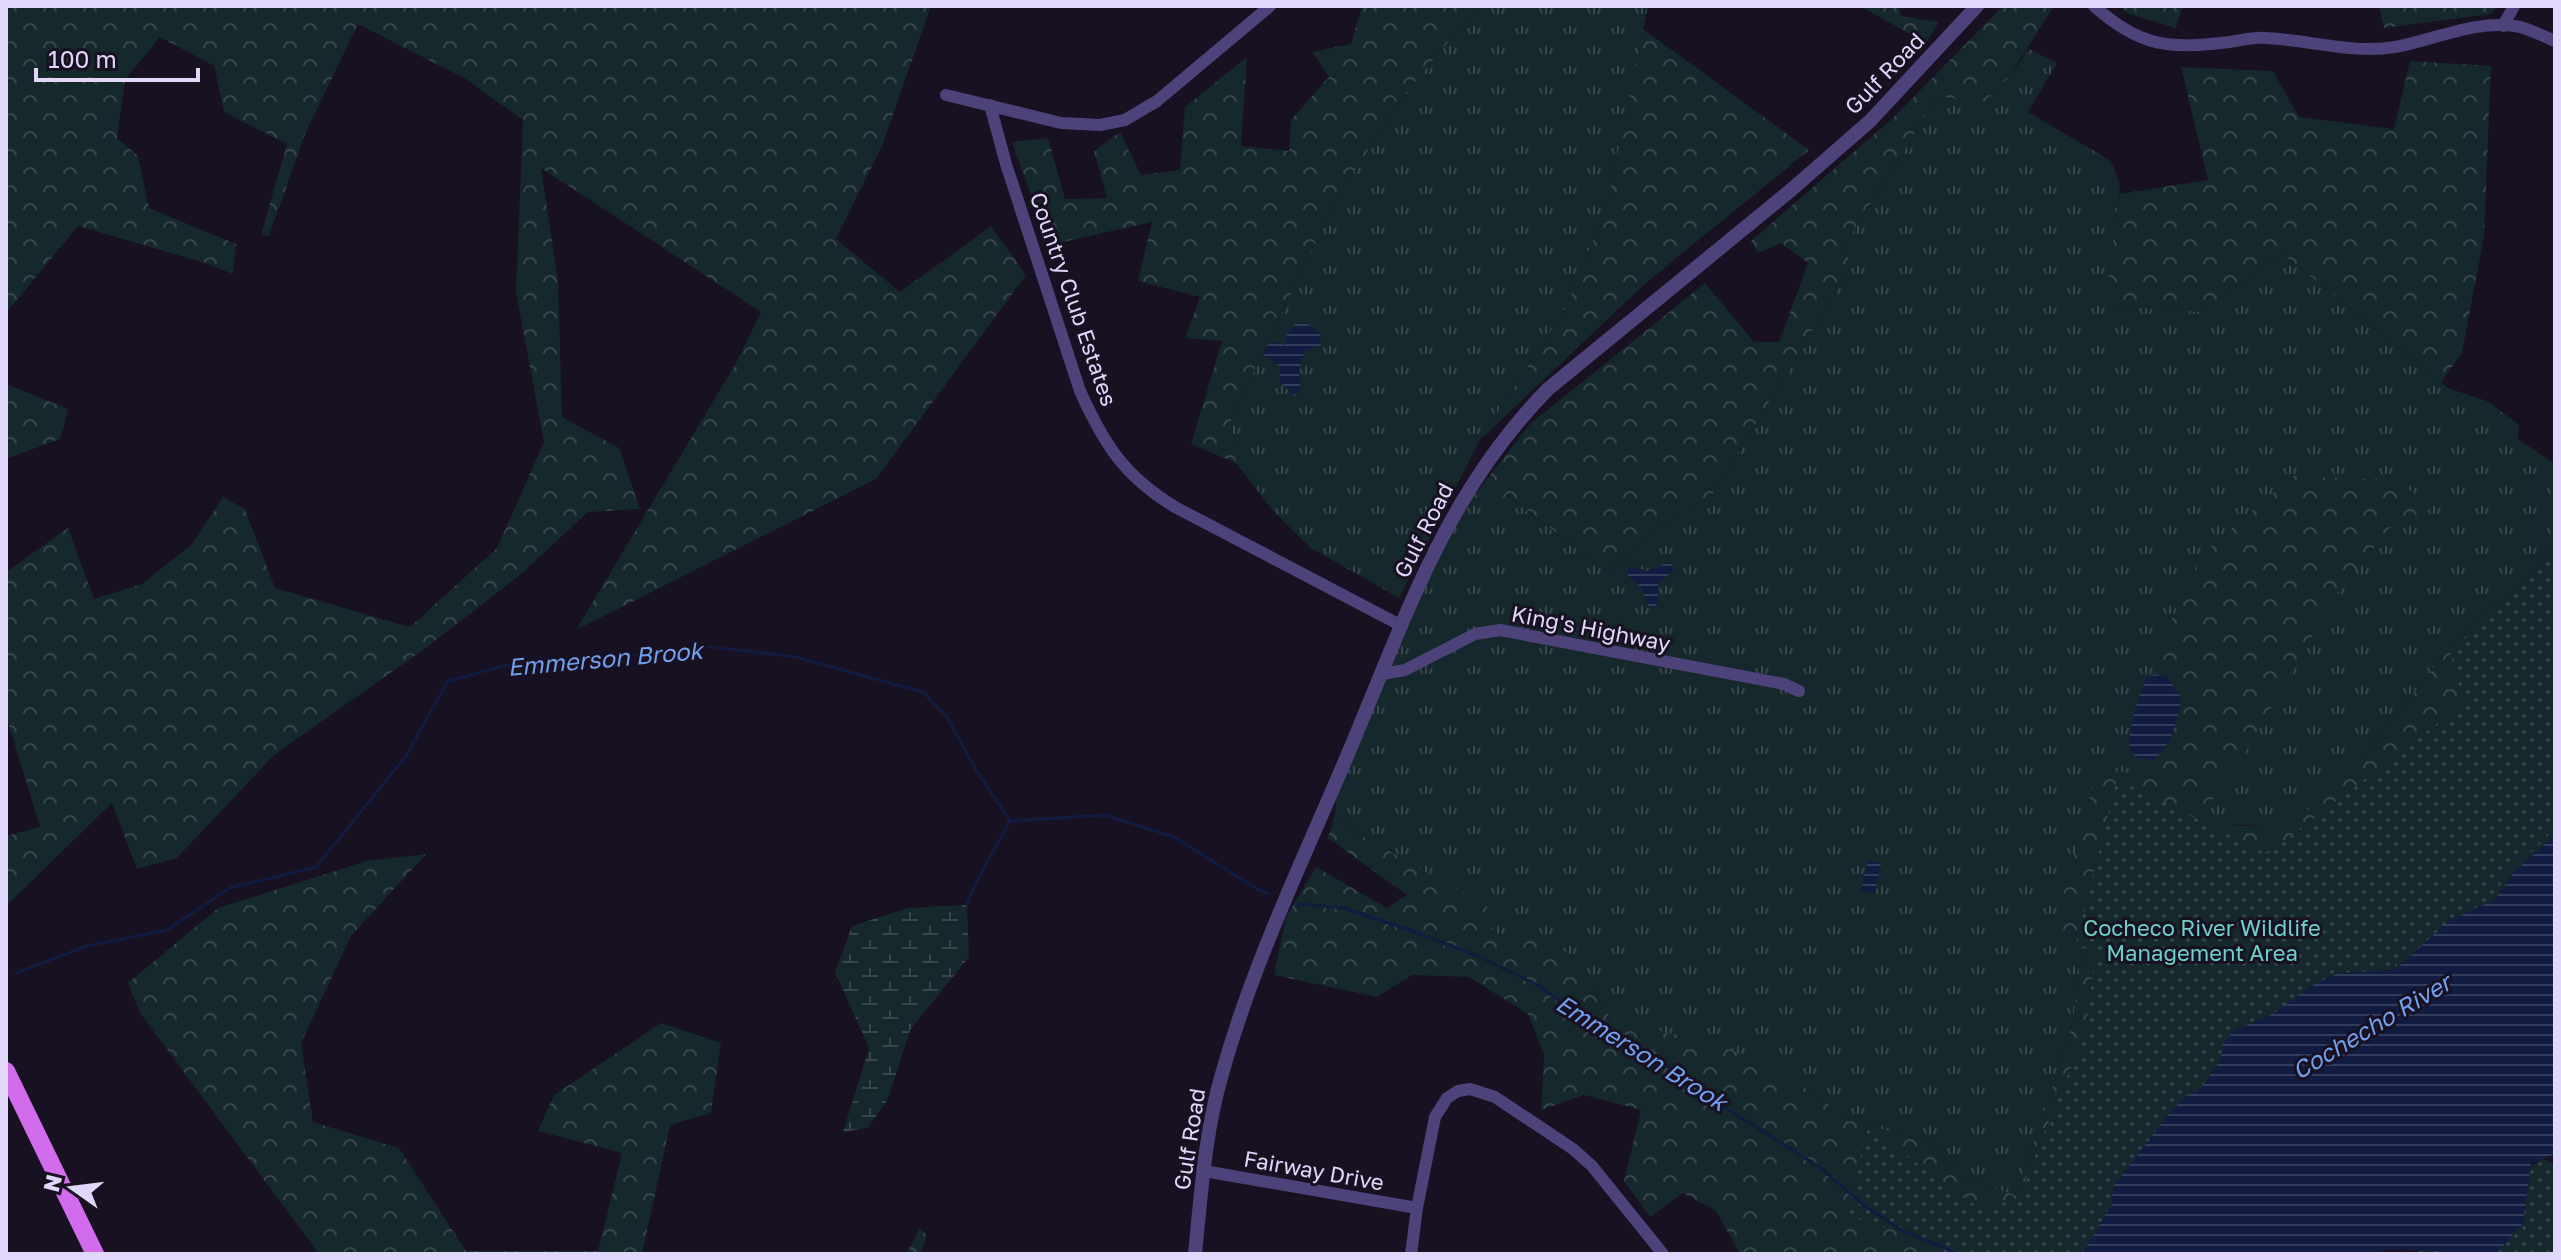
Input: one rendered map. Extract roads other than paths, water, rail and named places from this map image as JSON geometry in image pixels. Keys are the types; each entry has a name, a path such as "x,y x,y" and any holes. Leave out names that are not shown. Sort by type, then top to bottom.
{"main road":[{"path":"6,1071 95,1254"}],"street":[{"path":"946,95 1074,125 1100,125 1125,120 1157,101 1270,6"},
{"name":"Gulf Road","path":"1195,1254 1204,1171 1221,1077 1244,1004 1435,547 1473,480 1522,415 1579,361 1791,190 1870,121 1977,6"},
{"path":"2094,6 2118,27 2146,40 2177,46 2263,37 2347,48 2393,47 2454,31 2503,26 2516,26 2555,41"},
{"path":"2503,26 2514,6"},
{"name":"Country Club Estates","path":"990,105 1006,164 1080,391 1096,425 1123,467 1152,493 1175,507 1402,626"},
{"name":"King's Highway","path":"1382,674 1405,670 1475,634 1500,630 1784,684 1799,691"},
{"path":"1411,1254 1435,1117 1440,1106 1458,1091 1470,1089 1483,1092 1552,1133 1592,1166 1663,1254"},
{"name":"Fairway Drive","path":"1204,1171 1417,1208"}],"water":[{"path":"1306,323 1320,333 1321,345 1304,352 1299,373 1301,389 1295,396 1280,382 1280,367 1263,354 1267,345 1276,342 1285,345 1287,334 1295,324"},
{"path":"1670,562 1674,570 1658,584 1655,608 1649,606 1640,586 1628,576 1627,568 1631,566 1647,571"},
{"path":"2147,676 2167,677 2181,697 2173,732 2165,748 2153,761 2135,756 2129,741 2133,717"},
{"name":"Cochecho River","path":"2555,835 2555,1154 2531,1164 2523,1223 2496,1254 2385,1249 2377,1254 2082,1254 2112,1204 2113,1187 2185,1096 2200,1089 2221,1059 2222,1046 2233,1031 2271,1015 2313,985 2339,973 2395,970 2450,920 2495,900 2513,873"},
{"path":"1868,860 1881,863 1875,894 1861,891"}],"waterway":[{"name":"Emmerson Brook","path":"16,973 87,946 167,930 229,888 316,867 406,756 448,681 522,661 641,655 703,646 795,657 923,692 947,717 976,770 1010,821"},
{"name":"Emmerson Brook","path":"1010,821 1105,815 1174,837 1269,894"},
{"path":"967,905 973,888 1010,821"},
{"name":"Emmerson Brook","path":"1298,904 1344,908 1409,930 1480,957 1539,986 1595,1028 1677,1072 1724,1107 1821,1168 1862,1204 1903,1231 1960,1254"}],"park label":[{"name":"Cocheco River Wildlife Management Area","path":"2202,940"}]}
